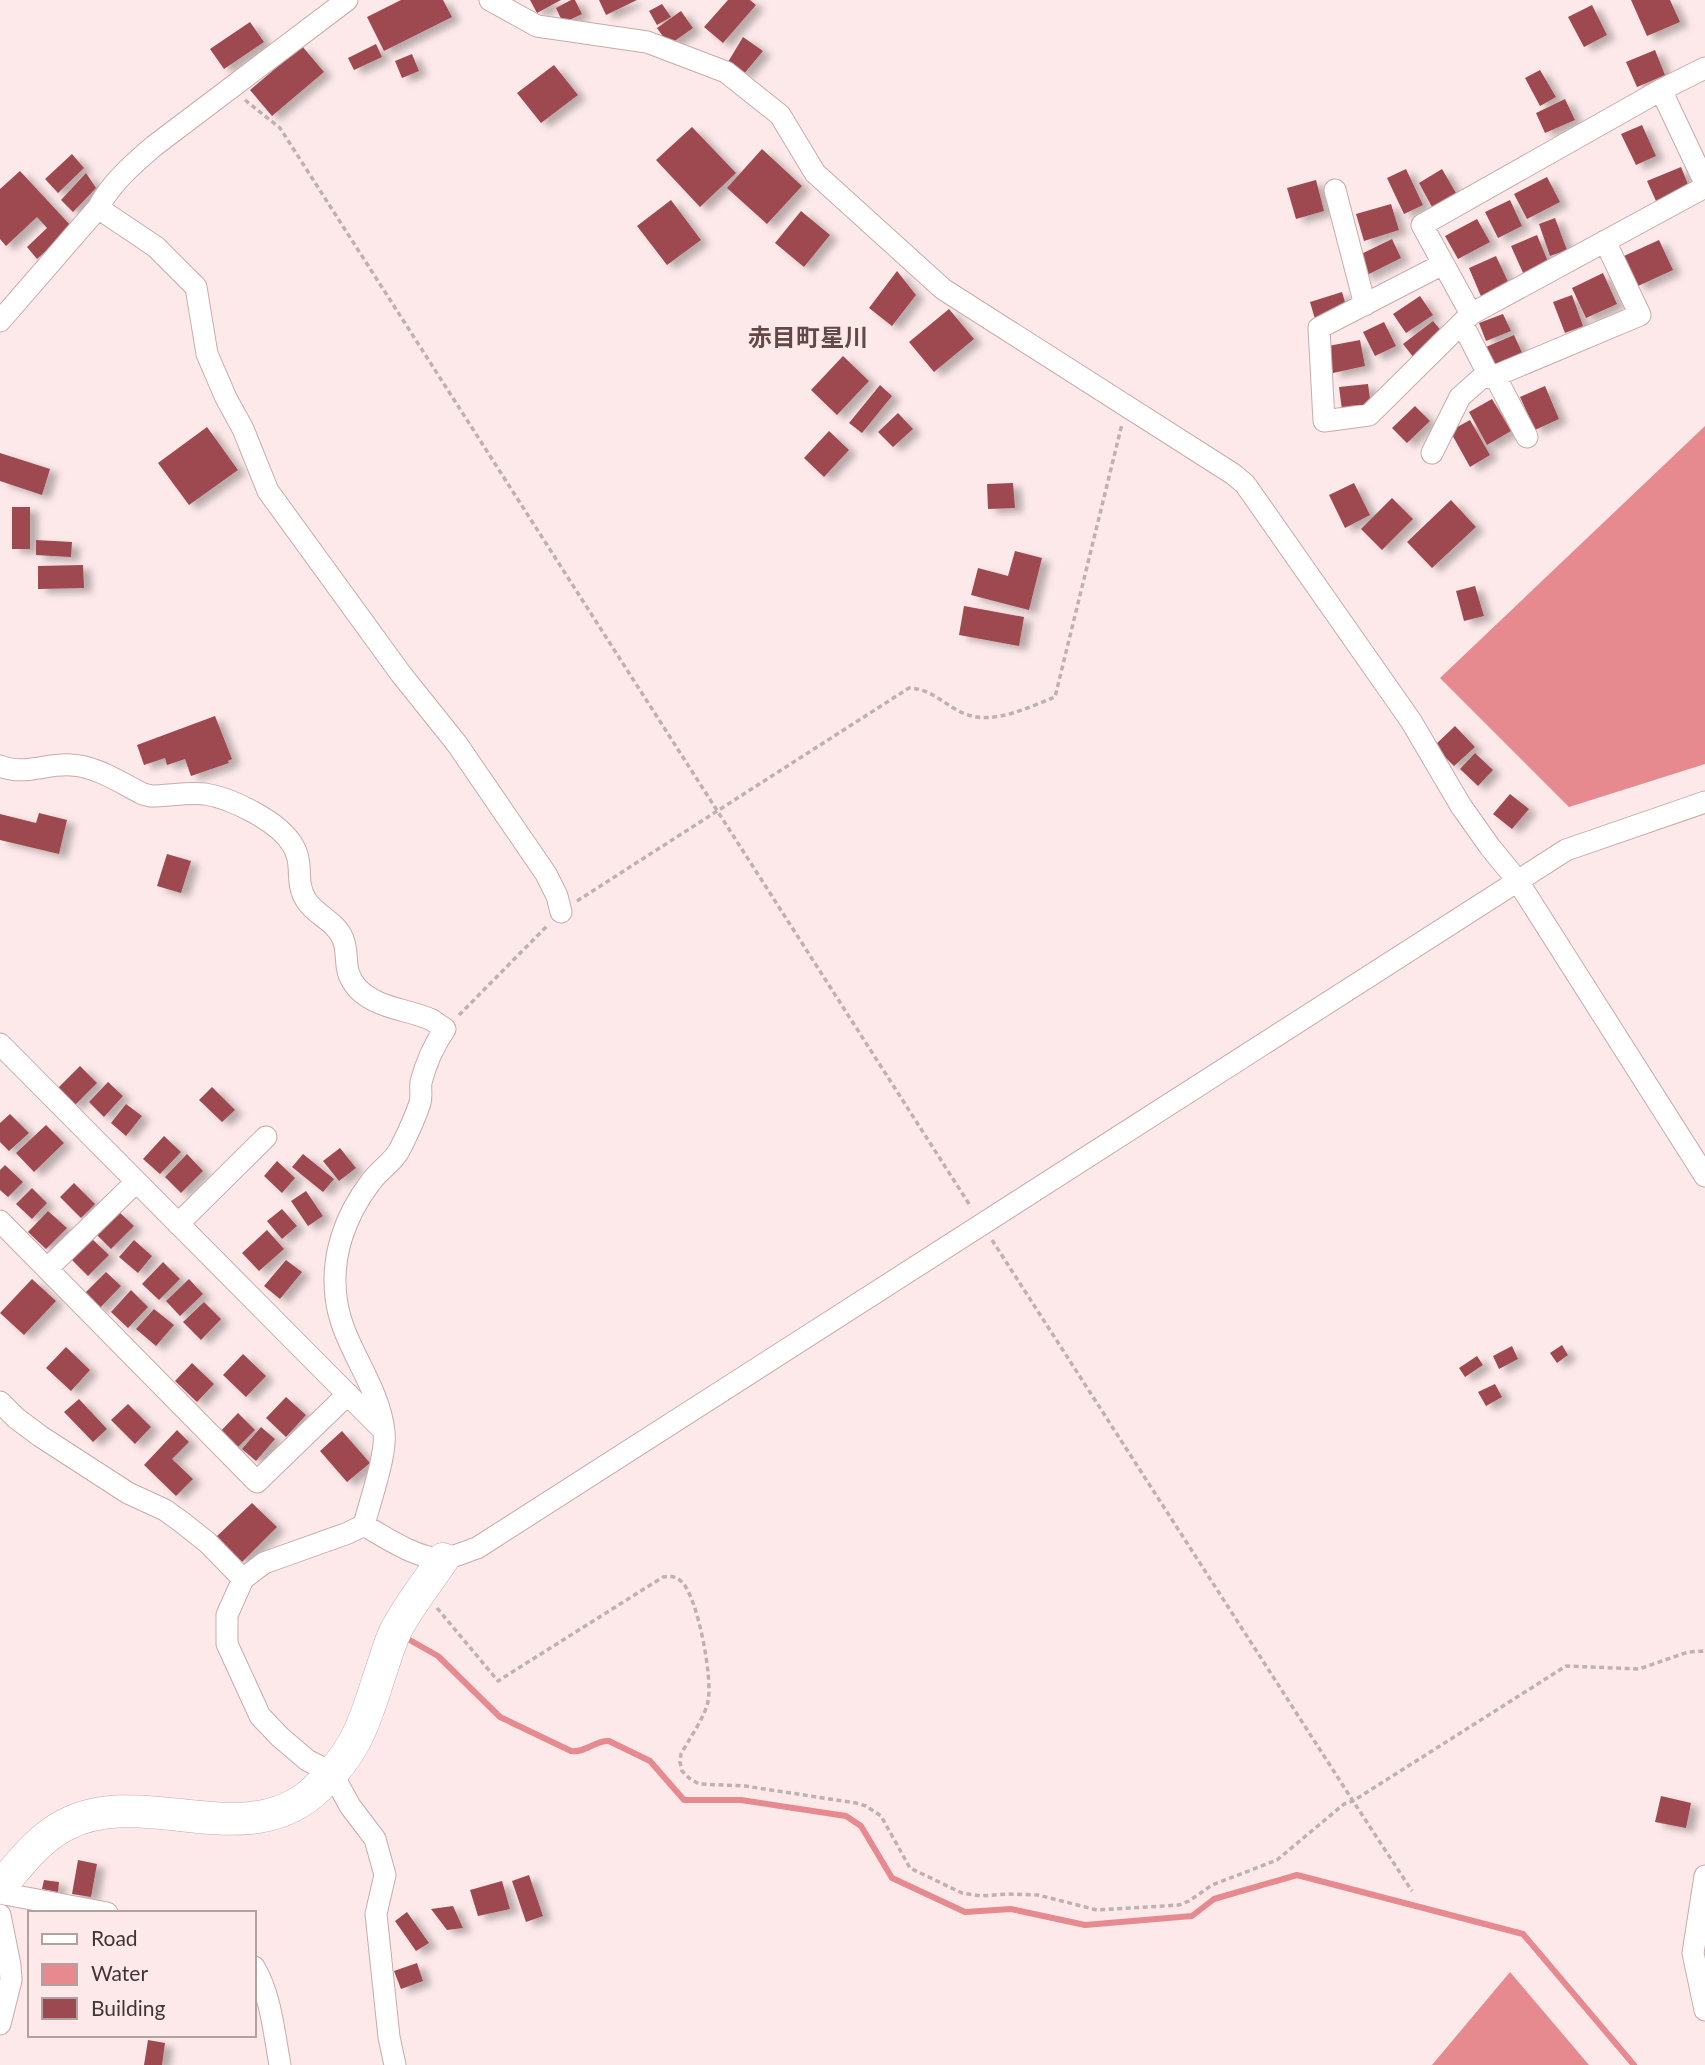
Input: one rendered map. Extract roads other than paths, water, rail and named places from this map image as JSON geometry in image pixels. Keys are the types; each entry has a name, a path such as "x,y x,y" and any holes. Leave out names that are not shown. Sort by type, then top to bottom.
{"street":[{"path":"0,321 98,208 105,194 135,162 347,0"},
{"path":"490,0 537,26 647,42 726,72 780,114 815,173 943,289 1245,484 1411,721 1461,806 1517,880 1705,1176"},
{"path":"1527,437 1491,374 1444,264 1422,225 1661,90 1705,68"},
{"path":"1444,264 1319,328 1324,421 1369,415 1466,318 1705,185 1661,90"},
{"path":"1335,190 1365,305"},
{"path":"98,208 156,247 196,287 207,354 243,429 268,491 401,674 457,744 546,874 557,896 561,912"},
{"path":"1432,453 1460,397 1491,374 1640,315 1605,241"},
{"path":"0,766 24,770 61,765 83,766 143,794 205,794 234,802 258,815 292,844 300,862 301,890 312,908 342,936 347,969 357,987 376,1002 430,1020 445,1029 428,1061 420,1085 422,1100 400,1151 371,1182 359,1200 346,1223 335,1265 340,1320 369,1380 385,1432 385,1446 364,1525 264,1563 243,1579 227,1615 227,1644 260,1716 307,1760 332,1773 350,1807 374,1839 385,1875 376,1914 389,2037 395,2065"},
{"path":"364,1525 400,1546 443,1559 477,1548 1566,850 1705,802"},
{"path":"0,1044 385,1432"},
{"path":"178,1224 266,1137"},
{"path":"48,1268 136,1182"},
{"path":"0,1221 257,1482 348,1394"},
{"path":"0,1402 40,1436 128,1493 166,1510 183,1522 243,1579"},
{"path":"0,1888 43,1839 88,1815 147,1811 242,1819 270,1814 289,1807 310,1794 353,1747 396,1629 443,1559"},
{"path":"1705,1876 1693,1953 1705,2010"},
{"path":"0,1893 96,1911"},
{"path":"0,1915 11,1980 0,2024"},
{"path":"256,1971 270,2014 280,2065"}],"water":[{"path":"1705,426 1705,764 1569,807 1440,678"},
{"path":"1510,1972 1589,2065 1432,2065"}],"waterway":[{"path":"406,1638 438,1656 500,1717 571,1751 609,1741 650,1761 684,1800 741,1800 846,1816 861,1826 892,1878 965,1912 1011,1909 1085,1925 1192,1916 1214,1899 1297,1875 1523,1934 1634,2065"}],"district":[{"name":"赤目町星川","path":"808,338"}]}
